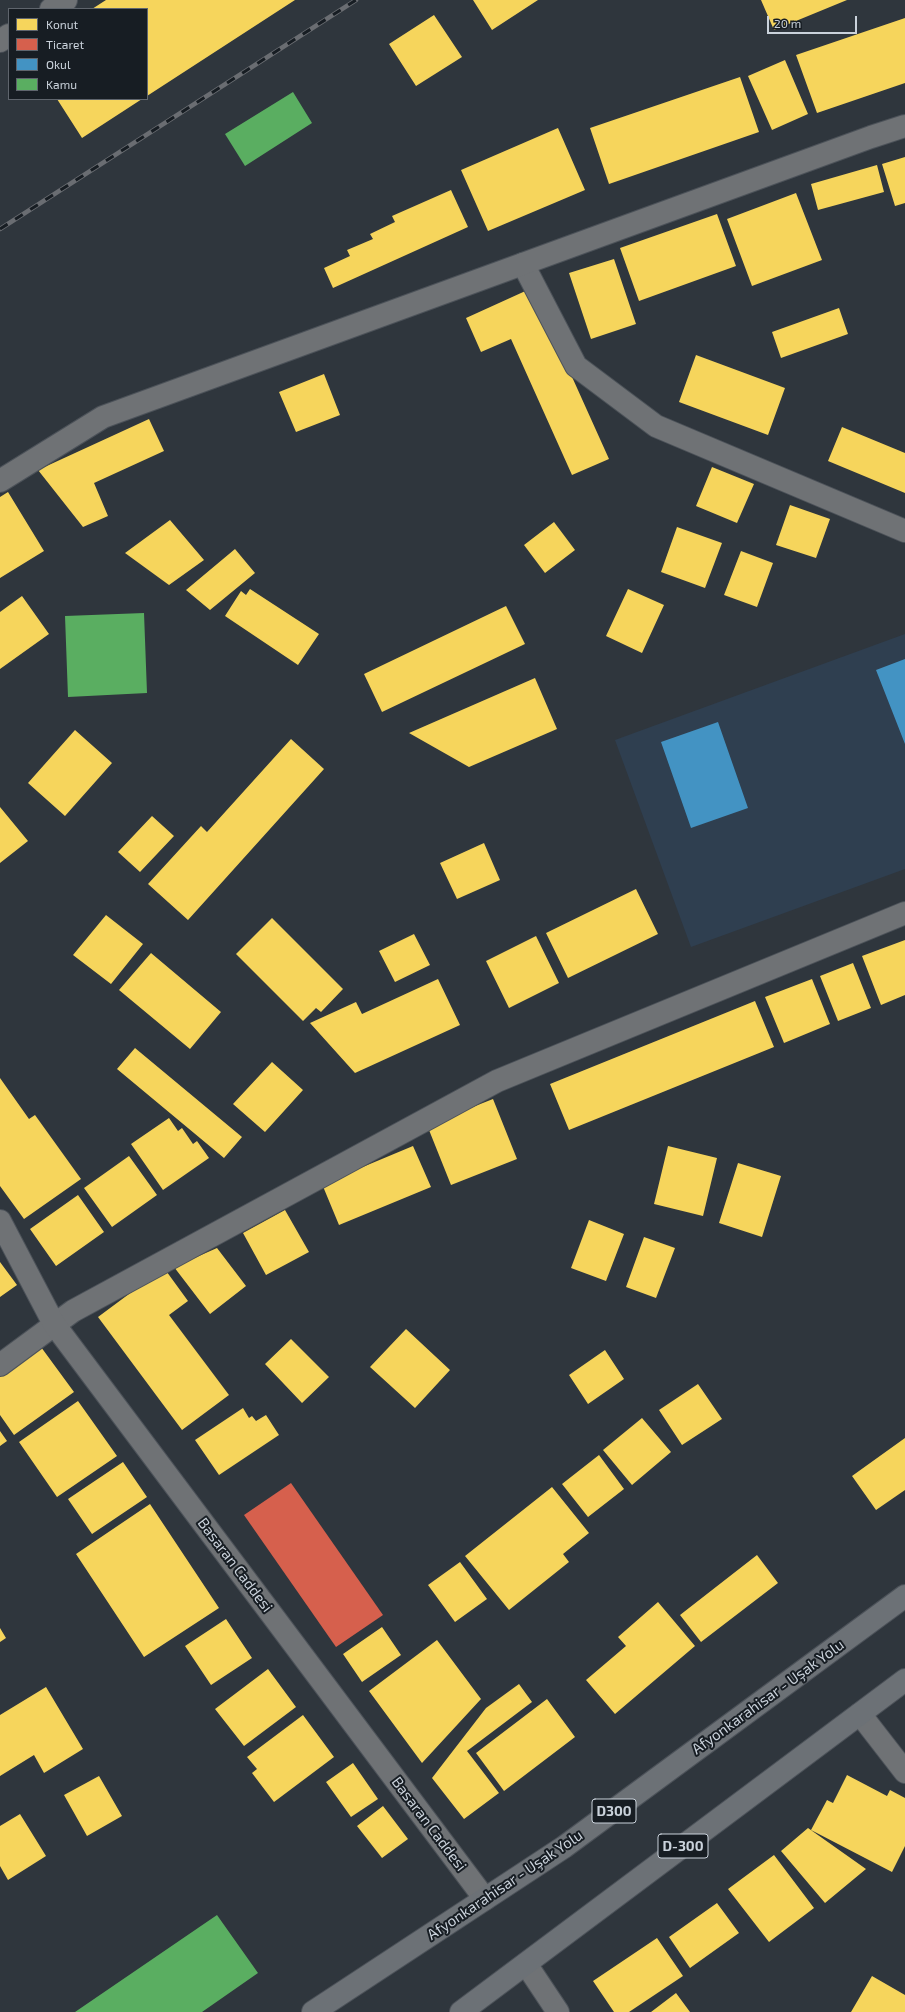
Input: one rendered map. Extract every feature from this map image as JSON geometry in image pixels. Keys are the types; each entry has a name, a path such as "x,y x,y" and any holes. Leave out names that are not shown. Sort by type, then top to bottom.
{"highway":[{"name":"Afyonkarahisar - Uşak Yolu","path":"313,2012 564,1847 905,1596"},
{"name":"D-300","path":"461,2012 905,1680"}],"street":[{"path":"54,8 66,0"},
{"path":"0,481 103,417 871,137 905,126"},
{"path":"523,264 576,366 656,426 905,530"},
{"path":"0,1365 54,1324 80,1307 497,1081 905,913"},
{"name":"Basaran Caddesi","path":"0,1221 54,1324 486,1899"},
{"path":"860,1714 905,1772"},
{"path":"526,1964 558,2012"}],"shaded area":[{"path":"905,634 905,869 691,947 615,740"}],"building: Konut":[{"path":"106,0 295,0 148,95 148,8 94,8"},
{"path":"473,0 538,0 492,30"},
{"path":"761,0 847,0 774,30"},
{"path":"434,15 462,57 416,86 389,44"},
{"path":"905,18 905,83 817,113 796,55"},
{"path":"785,60 808,114 772,130 748,76"},
{"path":"740,77 759,132 609,184 590,128"},
{"path":"58,100 140,100 82,138"},
{"path":"558,128 585,190 488,231 461,170"},
{"path":"905,157 905,203 895,206 882,164"},
{"path":"877,165 884,192 818,210 811,184"},
{"path":"451,190 468,227 333,288 324,268 350,256 347,250 373,239 370,234 395,222 392,216"},
{"path":"796,193 822,260 752,286 727,219"},
{"path":"717,214 736,266 639,301 620,248"},
{"path":"614,259 636,324 591,339 569,273"},
{"path":"532,288 609,459 572,475 511,339 481,352 466,318"},
{"path":"839,308 848,334 781,358 772,332"},
{"path":"696,355 785,388 768,435 679,402"},
{"path":"324,374 340,415 296,432 279,392"},
{"path":"149,419 164,451 94,483 108,516 83,527 38,470"},
{"path":"842,427 905,453 905,493 828,461"},
{"path":"712,467 754,484 737,523 696,506"},
{"path":"8,492 44,551 0,578 0,497"},
{"path":"790,505 830,519 816,558 776,545"},
{"path":"170,520 204,560 169,585 125,553"},
{"path":"554,522 575,550 545,573 524,545"},
{"path":"677,527 722,543 705,588 661,572"},
{"path":"235,549 255,573 210,610 186,590"},
{"path":"741,551 773,563 757,607 724,595"},
{"path":"250,589 319,634 298,665 225,616 241,591 246,595"},
{"path":"628,589 664,605 642,653 606,636"},
{"path":"22,596 49,634 0,669 0,612"},
{"path":"506,606 525,644 382,712 364,674"},
{"path":"535,678 557,729 469,767 409,733"},
{"path":"75,730 112,763 65,816 28,783"},
{"path":"291,739 324,769 188,920 148,884 201,826 207,832"},
{"path":"0,807 28,841 0,863"},
{"path":"152,816 174,836 140,872 118,852"},
{"path":"484,843 500,880 457,899 440,863"},
{"path":"636,889 658,934 568,978 546,933"},
{"path":"106,915 143,944 111,984 73,955"},
{"path":"272,918 343,989 321,1012 316,1008 303,1021 236,954"},
{"path":"414,934 430,965 395,982 379,951"},
{"path":"536,936 559,983 509,1008 486,961"},
{"path":"905,940 905,995 881,1005 862,956"},
{"path":"151,953 221,1012 190,1049 119,990"},
{"path":"853,963 871,1008 838,1021 820,976"},
{"path":"438,979 460,1025 355,1073 310,1023 356,1002 362,1014"},
{"path":"812,979 830,1024 784,1043 765,997"},
{"path":"755,1001 774,1047 569,1130 550,1084"},
{"path":"135,1048 242,1137 224,1158 117,1069"},
{"path":"272,1062 303,1090 265,1132 233,1104"},
{"path":"0,1078 29,1119 35,1115 81,1179 24,1219 0,1186"},
{"path":"493,1099 517,1159 451,1185 427,1125"},
{"path":"169,1118 178,1131 182,1128 193,1144 197,1141 209,1158 163,1190 131,1144"},
{"path":"413,1146 431,1187 339,1225 322,1184"},
{"path":"668,1146 717,1158 703,1216 654,1204"},
{"path":"129,1156 157,1195 112,1227 84,1188"},
{"path":"738,1163 781,1176 762,1237 719,1223"},
{"path":"78,1195 104,1232 56,1266 30,1229"},
{"path":"285,1210 309,1252 266,1275 243,1233"},
{"path":"589,1220 624,1234 606,1281 571,1268"},
{"path":"644,1237 675,1248 656,1298 626,1287"},
{"path":"217,1248 246,1286 210,1314 174,1267"},
{"path":"0,1262 17,1285 0,1297"},
{"path":"164,1268 188,1301 169,1315 229,1395 182,1430 98,1317"},
{"path":"406,1329 450,1370 415,1408 370,1367"},
{"path":"291,1339 329,1377 302,1403 265,1364"},
{"path":"41,1347 74,1392 14,1435 0,1415 0,1376"},
{"path":"605,1350 624,1379 588,1404 569,1375"},
{"path":"698,1384 722,1419 682,1445 659,1410"},
{"path":"78,1401 117,1456 57,1497 19,1442"},
{"path":"243,1408 249,1418 252,1416 256,1421 266,1415 279,1435 219,1475 195,1440"},
{"path":"642,1418 671,1452 632,1485 603,1450"},
{"path":"0,1431 7,1441 0,1446"},
{"path":"905,1438 905,1490 876,1510 852,1476"},
{"path":"599,1455 624,1489 588,1517 562,1484"},
{"path":"123,1462 147,1497 92,1534 68,1499"},
{"path":"552,1487 589,1533 563,1554 569,1562 509,1610 465,1556"},
{"path":"150,1504 219,1608 144,1657 76,1554"},
{"path":"757,1555 778,1583 701,1642 680,1615"},
{"path":"460,1562 487,1599 455,1622 428,1585"},
{"path":"658,1602 695,1646 615,1714 586,1680 626,1646 618,1637"},
{"path":"226,1619 252,1658 211,1685 185,1646"},
{"path":"382,1627 401,1655 362,1682 343,1654"},
{"path":"0,1628 6,1638 0,1642"},
{"path":"437,1640 481,1699 422,1763 369,1691"},
{"path":"268,1669 296,1707 244,1746 215,1709"},
{"path":"519,1684 532,1702 467,1751 499,1793 464,1819 432,1778 486,1708"},
{"path":"46,1687 83,1749 44,1773 34,1755 0,1776 0,1715"},
{"path":"547,1699 575,1737 504,1791 476,1753"},
{"path":"303,1715 334,1757 274,1802 252,1773 257,1769 247,1757"},
{"path":"353,1763 378,1799 351,1817 326,1782"},
{"path":"847,1775 887,1796 890,1790 905,1798 905,1846 892,1872 811,1830 827,1800 833,1803"},
{"path":"99,1776 122,1816 87,1836 64,1795"},
{"path":"383,1806 408,1839 382,1858 357,1826"},
{"path":"20,1814 46,1856 8,1880 0,1866 0,1826"},
{"path":"808,1828 866,1869 825,1903 781,1851"},
{"path":"774,1855 814,1908 769,1942 728,1889"},
{"path":"717,1903 739,1933 690,1968 669,1937"},
{"path":"657,1938 683,1976 629,2012 614,2012 593,1981"},
{"path":"872,1976 905,1995 905,2012 851,2012"},
{"path":"676,1993 690,2012 651,2012"}],"building: Ticaret":[{"path":"291,1483 383,1615 336,1647 244,1515"}],"building: Okul":[{"path":"905,659 905,744 876,670"},
{"path":"718,722 748,808 691,828 661,742"}],"building: Kamu":[{"path":"293,92 312,123 245,166 225,134"},
{"path":"144,613 147,693 68,697 65,616"},
{"path":"217,1915 258,1973 202,2012 75,2012"}],"railway":[{"path":"0,229 356,0"}]}
